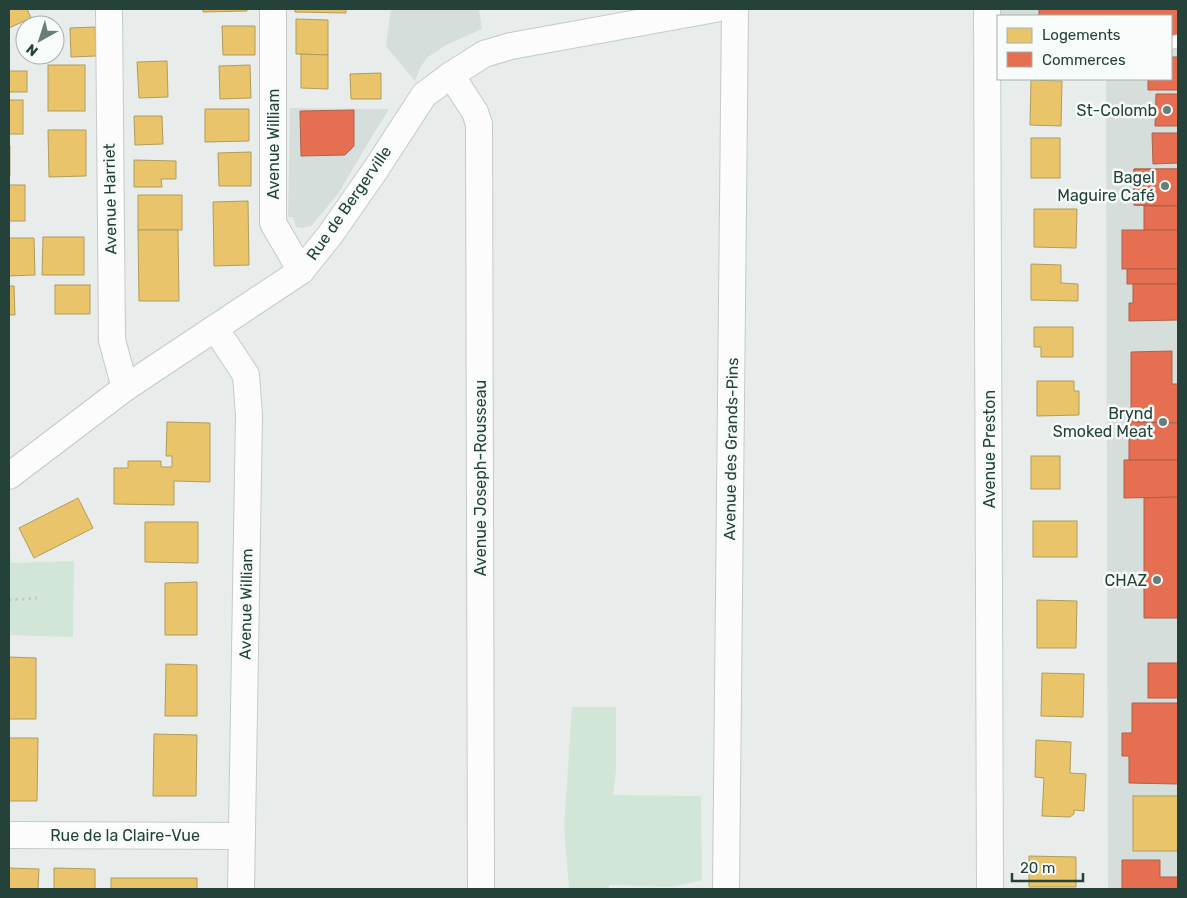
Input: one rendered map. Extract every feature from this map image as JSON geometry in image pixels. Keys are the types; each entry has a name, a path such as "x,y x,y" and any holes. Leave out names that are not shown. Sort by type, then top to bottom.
{"street":[{"name":"Avenue Harriet","path":"108,9 112,340 125,388"},
{"name":"Avenue William","path":"273,9 273,223 301,271"},
{"name":"Rue de Bergerville","path":"9,476 125,388 301,271 345,213 424,95 451,75 484,54 511,46 715,9"},
{"name":"Avenue des Grands-Pins","path":"726,889 735,9"},
{"name":"Avenue Preston","path":"987,9 993,76 990,889"},
{"name":"Avenue Joseph-Rousseau","path":"451,75 475,112 479,124 482,889"},
{"name":"Avenue William","path":"216,328 246,375 249,415 241,889"},
{"name":"Rue de la Claire-Vue","path":"9,835 242,836"}],"path":[{"path":"9,600 37,598"}],"shaded area":[{"path":"391,9 479,9 482,29 446,45 428,57 421,66 415,81 386,46"},
{"path":"995,9 1178,9 1178,889 1108,889 1106,80 1172,80 1172,15 998,15"},
{"path":"290,108 389,109 338,194 311,226 302,228 296,227 293,217 288,217"}],"green space":[{"path":"9,539 11,563 74,561 73,637 9,635"},
{"path":"572,707 616,707 616,770 613,795 701,796 702,880 673,887 609,885 609,889 569,889 564,827"}],"building: Logements":[{"path":"9,9 27,9 30,15 15,15 15,25 9,28"},
{"path":"203,9 247,9 247,11 203,12"},
{"path":"295,9 346,9 346,13 295,12"},
{"path":"296,19 328,20 328,55 296,54"},
{"path":"222,26 255,26 255,55 223,55"},
{"path":"95,27 96,56 71,57 70,28"},
{"path":"301,54 328,55 328,89 301,88"},
{"path":"167,61 168,97 139,98 137,62"},
{"path":"48,65 85,65 85,111 48,111"},
{"path":"250,65 251,98 220,99 219,66"},
{"path":"9,71 27,71 27,92 9,92"},
{"path":"381,73 381,99 351,99 350,74"},
{"path":"1031,80 1062,81 1061,126 1030,125"},
{"path":"9,100 23,100 23,134 9,134"},
{"path":"205,109 249,109 249,141 205,142"},
{"path":"134,116 162,116 163,144 135,145"},
{"path":"48,130 86,130 86,176 49,177"},
{"path":"1031,138 1060,138 1060,178 1031,178"},
{"path":"10,146 10,175 9,175"},
{"path":"251,152 251,186 219,186 218,153"},
{"path":"134,160 176,161 176,179 161,179 162,187 134,187"},
{"path":"9,185 25,185 25,221 9,221"},
{"path":"138,195 182,195 182,230 138,230"},
{"path":"248,201 249,265 214,266 213,202"},
{"path":"1034,209 1077,209 1076,248 1034,247"},
{"path":"138,230 178,230 179,301 139,301"},
{"path":"43,237 84,237 84,275 42,275"},
{"path":"9,238 34,238 35,275 9,276"},
{"path":"1031,264 1061,265 1061,283 1078,284 1078,301 1031,300"},
{"path":"55,285 90,285 90,314 55,314"},
{"path":"9,286 14,286 15,315 9,315"},
{"path":"1034,327 1073,327 1073,357 1041,357 1041,347 1034,347"},
{"path":"1037,381 1074,381 1074,391 1079,391 1079,415 1037,416"},
{"path":"167,422 210,423 210,482 174,481 174,505 114,504 114,468 128,468 128,461 161,461 161,467 172,467 172,456 166,456"},
{"path":"1031,456 1060,456 1060,489 1031,489"},
{"path":"78,498 93,528 34,558 19,528"},
{"path":"1033,521 1077,521 1077,557 1033,557"},
{"path":"145,522 198,522 198,563 145,562"},
{"path":"197,582 197,635 165,635 165,583"},
{"path":"1037,600 1077,601 1076,648 1037,648"},
{"path":"9,657 36,658 36,719 9,719"},
{"path":"166,664 197,665 197,716 165,716"},
{"path":"1042,673 1084,674 1083,717 1041,716"},
{"path":"154,734 197,735 196,796 153,796"},
{"path":"9,738 38,738 37,801 9,801"},
{"path":"1036,740 1071,742 1070,773 1086,774 1084,811 1074,810 1074,814 1070,817 1042,816 1044,778 1035,777"},
{"path":"1133,796 1178,796 1178,851 1133,851"},
{"path":"1029,856 1076,857 1076,887 1029,887"},
{"path":"9,868 39,869 38,889 9,889"},
{"path":"54,868 95,869 95,889 54,889"},
{"path":"111,878 197,878 197,889 111,889"}],"building: Commerces":[{"path":"1039,9 1178,9 1178,35 1172,36 1172,15 1039,15"},
{"path":"1172,57 1178,57 1178,90 1148,90 1148,80 1172,80"},
{"name":"St-Colomb","path":"1156,94 1178,94 1178,126 1155,126"},
{"path":"354,110 354,146 345,155 301,156 300,111"},
{"path":"1152,133 1178,133 1178,163 1153,164"},
{"path":"1134,169 1178,169 1178,206 1134,205"},
{"path":"1134,169 1178,169 1178,206 1134,205"},
{"path":"1144,206 1178,206 1178,230 1144,230"},
{"path":"1122,230 1178,230 1178,269 1122,269"},
{"path":"1127,269 1178,269 1178,284 1127,284"},
{"path":"1133,284 1178,284 1178,320 1129,321 1129,303 1133,303"},
{"path":"1172,351 1172,384 1178,384 1178,423 1131,422 1131,352"},
{"path":"1129,422 1178,423 1178,460 1129,460"},
{"path":"1124,460 1178,460 1178,497 1124,498"},
{"path":"1178,497 1178,618 1144,618 1144,498"},
{"path":"1148,663 1178,663 1178,698 1148,698"},
{"path":"1132,703 1178,703 1178,784 1129,783 1129,756 1122,756 1122,733 1132,733"},
{"path":"1122,860 1160,860 1160,877 1178,877 1178,889 1122,889"}],"place":[{"name":"St-Colomb","path":"1167,110"},
{"name":"Bagel Maguire Café","path":"1165,186"},
{"name":"Brynd Smoked Meat","path":"1163,422"},
{"name":"CHAZ","path":"1157,580"}]}
